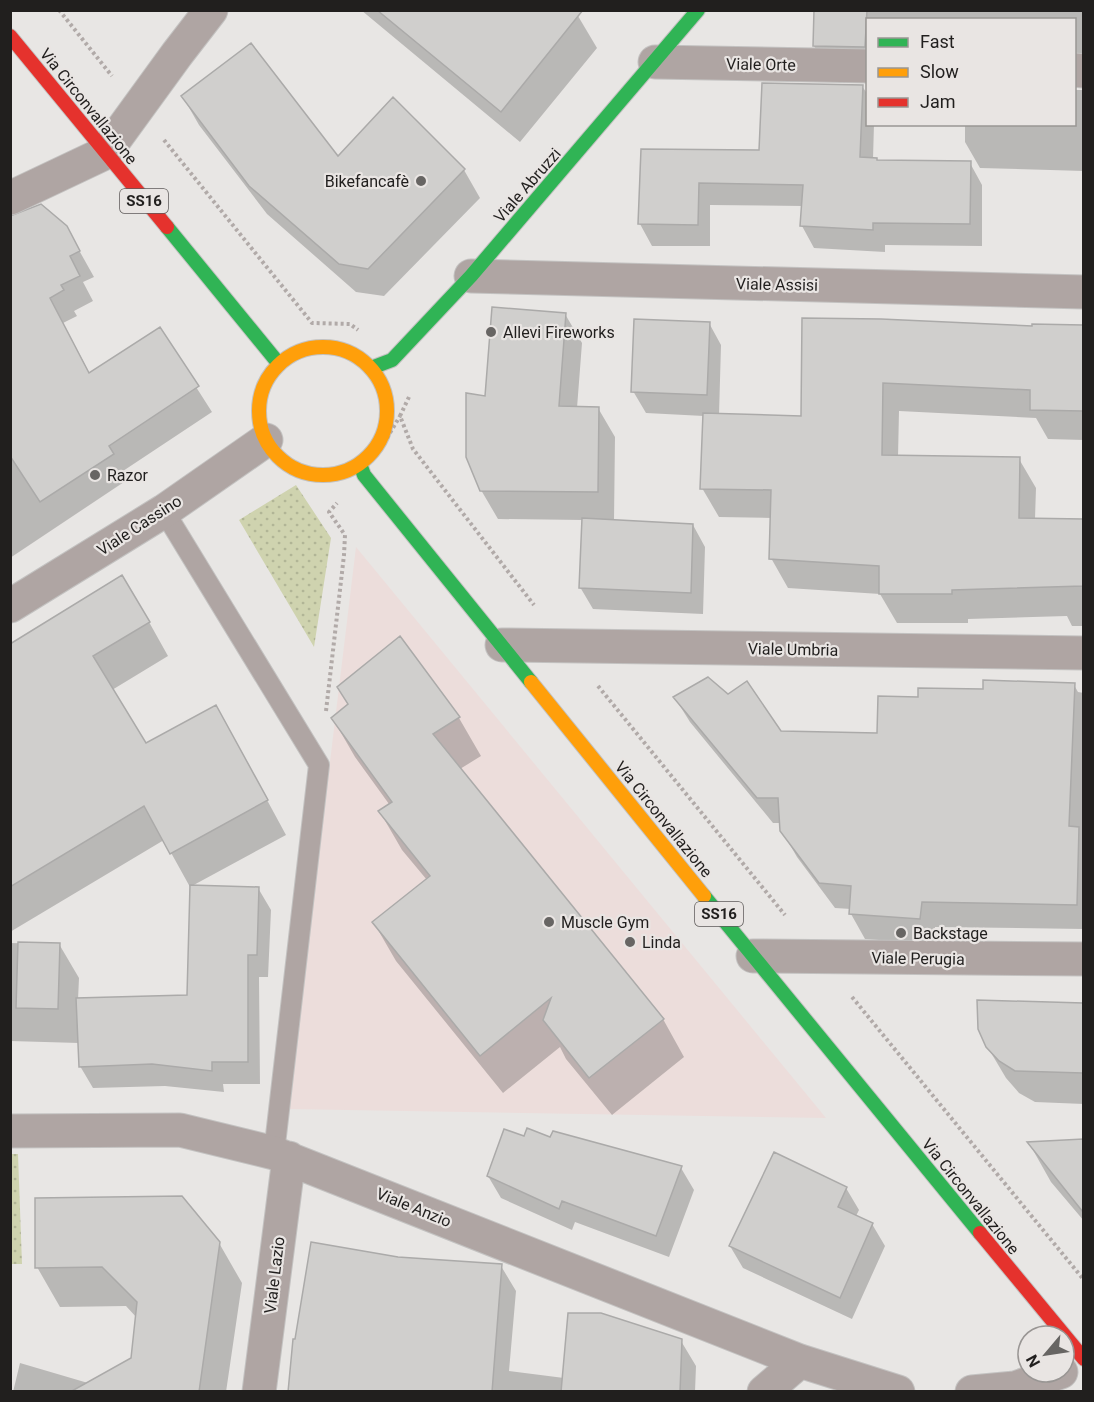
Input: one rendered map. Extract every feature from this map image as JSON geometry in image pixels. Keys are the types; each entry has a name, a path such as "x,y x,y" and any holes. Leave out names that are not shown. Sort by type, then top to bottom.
{"main road":[{"name":"Viale Abruzzi","path":"371,368 392,360 471,276 698,10"},
{"name":"Via Circonvallazione","path":"10,36 279,364"},
{"path":"315,347 336,348 355,355 371,368 383,387 388,408 385,429 376,449 362,470 318,475 297,470 279,458 266,441 260,420 260,399 267,380 279,364 296,353 315,347"},
{"name":"Via Circonvallazione","path":"362,470 753,956 1083,1359"}],"street":[{"path":"10,198 105,153 211,10"},
{"name":"Viale Orte","path":"655,62 866,66"},
{"name":"Viale Assisi","path":"471,276 1083,291"},
{"name":"Viale Cassino","path":"10,606 164,511 266,441"},
{"name":"Viale Umbria","path":"502,645 1083,653"},
{"name":"Viale Perugia","path":"753,956 1083,959"},
{"name":"Viale Anzio","path":"10,1131 180,1130 281,1155 801,1361 898,1392"},
{"name":"Viale Lazio","path":"259,1392 281,1155"},
{"path":"764,1392 801,1361"},
{"path":"972,1392 1015,1388 1027,1384"}],"lane":[{"path":"164,511 319,765 281,1155"}],"path":[{"path":"58,10 312,323 350,324 416,382 400,416 362,470 328,512 345,535 319,765"},
{"path":"400,416 413,449 566,647 1083,1280"}],"shaded area":[{"path":"356,547 826,1118 288,1109"}],"green space":[{"path":"296,485 331,538 314,647 239,520"},
{"path":"11,1154 18,1154 22,1264 11,1264"}],"building":[{"path":"377,10 583,10 501,112"},
{"path":"814,10 867,10 865,47 813,46"},
{"path":"251,43 338,156 393,97 465,169 368,269 339,264 249,186 181,96"},
{"path":"762,83 863,85 860,157 877,158 877,160 971,161 970,224 873,223 873,230 800,226 803,185 699,183 698,225 638,224 641,149 759,150"},
{"path":"41,204 67,226 80,251 70,256 80,276 61,285 64,290 50,298 89,373 160,327 199,386 109,446 114,454 40,502 10,456 10,216"},
{"path":"492,307 566,313 559,406 599,407 598,492 480,491 466,457 466,393 485,396"},
{"path":"802,318 1032,326 1032,324 1083,325 1083,411 1030,410 1030,390 883,383 882,455 1020,457 1019,518 1083,519 1083,586 952,590 952,594 879,594 879,566 769,559 771,490 700,489 703,413 801,416"},
{"path":"634,319 710,322 707,395 631,392"},
{"path":"582,518 693,524 691,593 579,588"},
{"path":"122,575 150,622 93,656 146,743 216,705 268,800 170,854 144,806 10,887 10,644"},
{"path":"400,636 460,717 433,734 664,1019 589,1078 543,1020 551,998 480,1056 372,922 430,876 378,811 392,802 331,718 348,704 337,687"},
{"path":"708,677 728,694 747,681 781,731 877,733 878,696 918,697 918,688 983,689 983,680 1075,683 1069,826 1079,827 1077,905 922,902 920,919 849,914 851,886 819,883 780,831 778,798 757,798 673,697"},
{"path":"190,885 259,887 257,955 248,955 248,1062 212,1062 212,1071 152,1064 79,1067 76,998 187,995"},
{"path":"18,942 60,943 58,1009 16,1008"},
{"path":"977,1000 1083,1003 1083,1073 1015,1071 999,1061 986,1047 978,1029"},
{"path":"527,1128 550,1137 553,1131 682,1166 656,1236 562,1201 559,1209 487,1176 504,1129 524,1136"},
{"path":"1083,1139 1083,1212 1027,1142"},
{"path":"774,1152 847,1187 838,1207 873,1223 840,1298 729,1246"},
{"path":"182,1196 220,1242 199,1392 70,1392 131,1358 137,1302 102,1267 35,1268 35,1198"},
{"path":"311,1242 398,1257 502,1264 492,1392 288,1392 293,1339 295,1339"},
{"path":"568,1313 601,1313 682,1339 680,1392 561,1392"}],"traffic: fast":[{"path":"371,368 392,360 471,276 698,10"},
{"path":"167,227 279,364"},
{"path":"360,464 364,475 531,682"},
{"path":"704,896 980,1233"}],"traffic: slow":[{"path":"323,347 347,352 368,366 382,387 387,411 382,435 368,456 347,470 323,475 299,470 278,456 264,435 259,411 264,387 278,366 299,352 323,347"},
{"path":"531,682 704,896"}],"traffic: jam":[{"path":"10,36 167,227"},
{"path":"980,1233 1084,1359"}],"place":[{"name":"Bikefancafè","path":"421,181"},
{"name":"Allevi Fireworks","path":"491,332"},
{"name":"Razor","path":"95,475"},
{"name":"Muscle Gym","path":"549,922"},
{"name":"Backstage","path":"901,933"},
{"name":"Linda","path":"630,942"}]}
